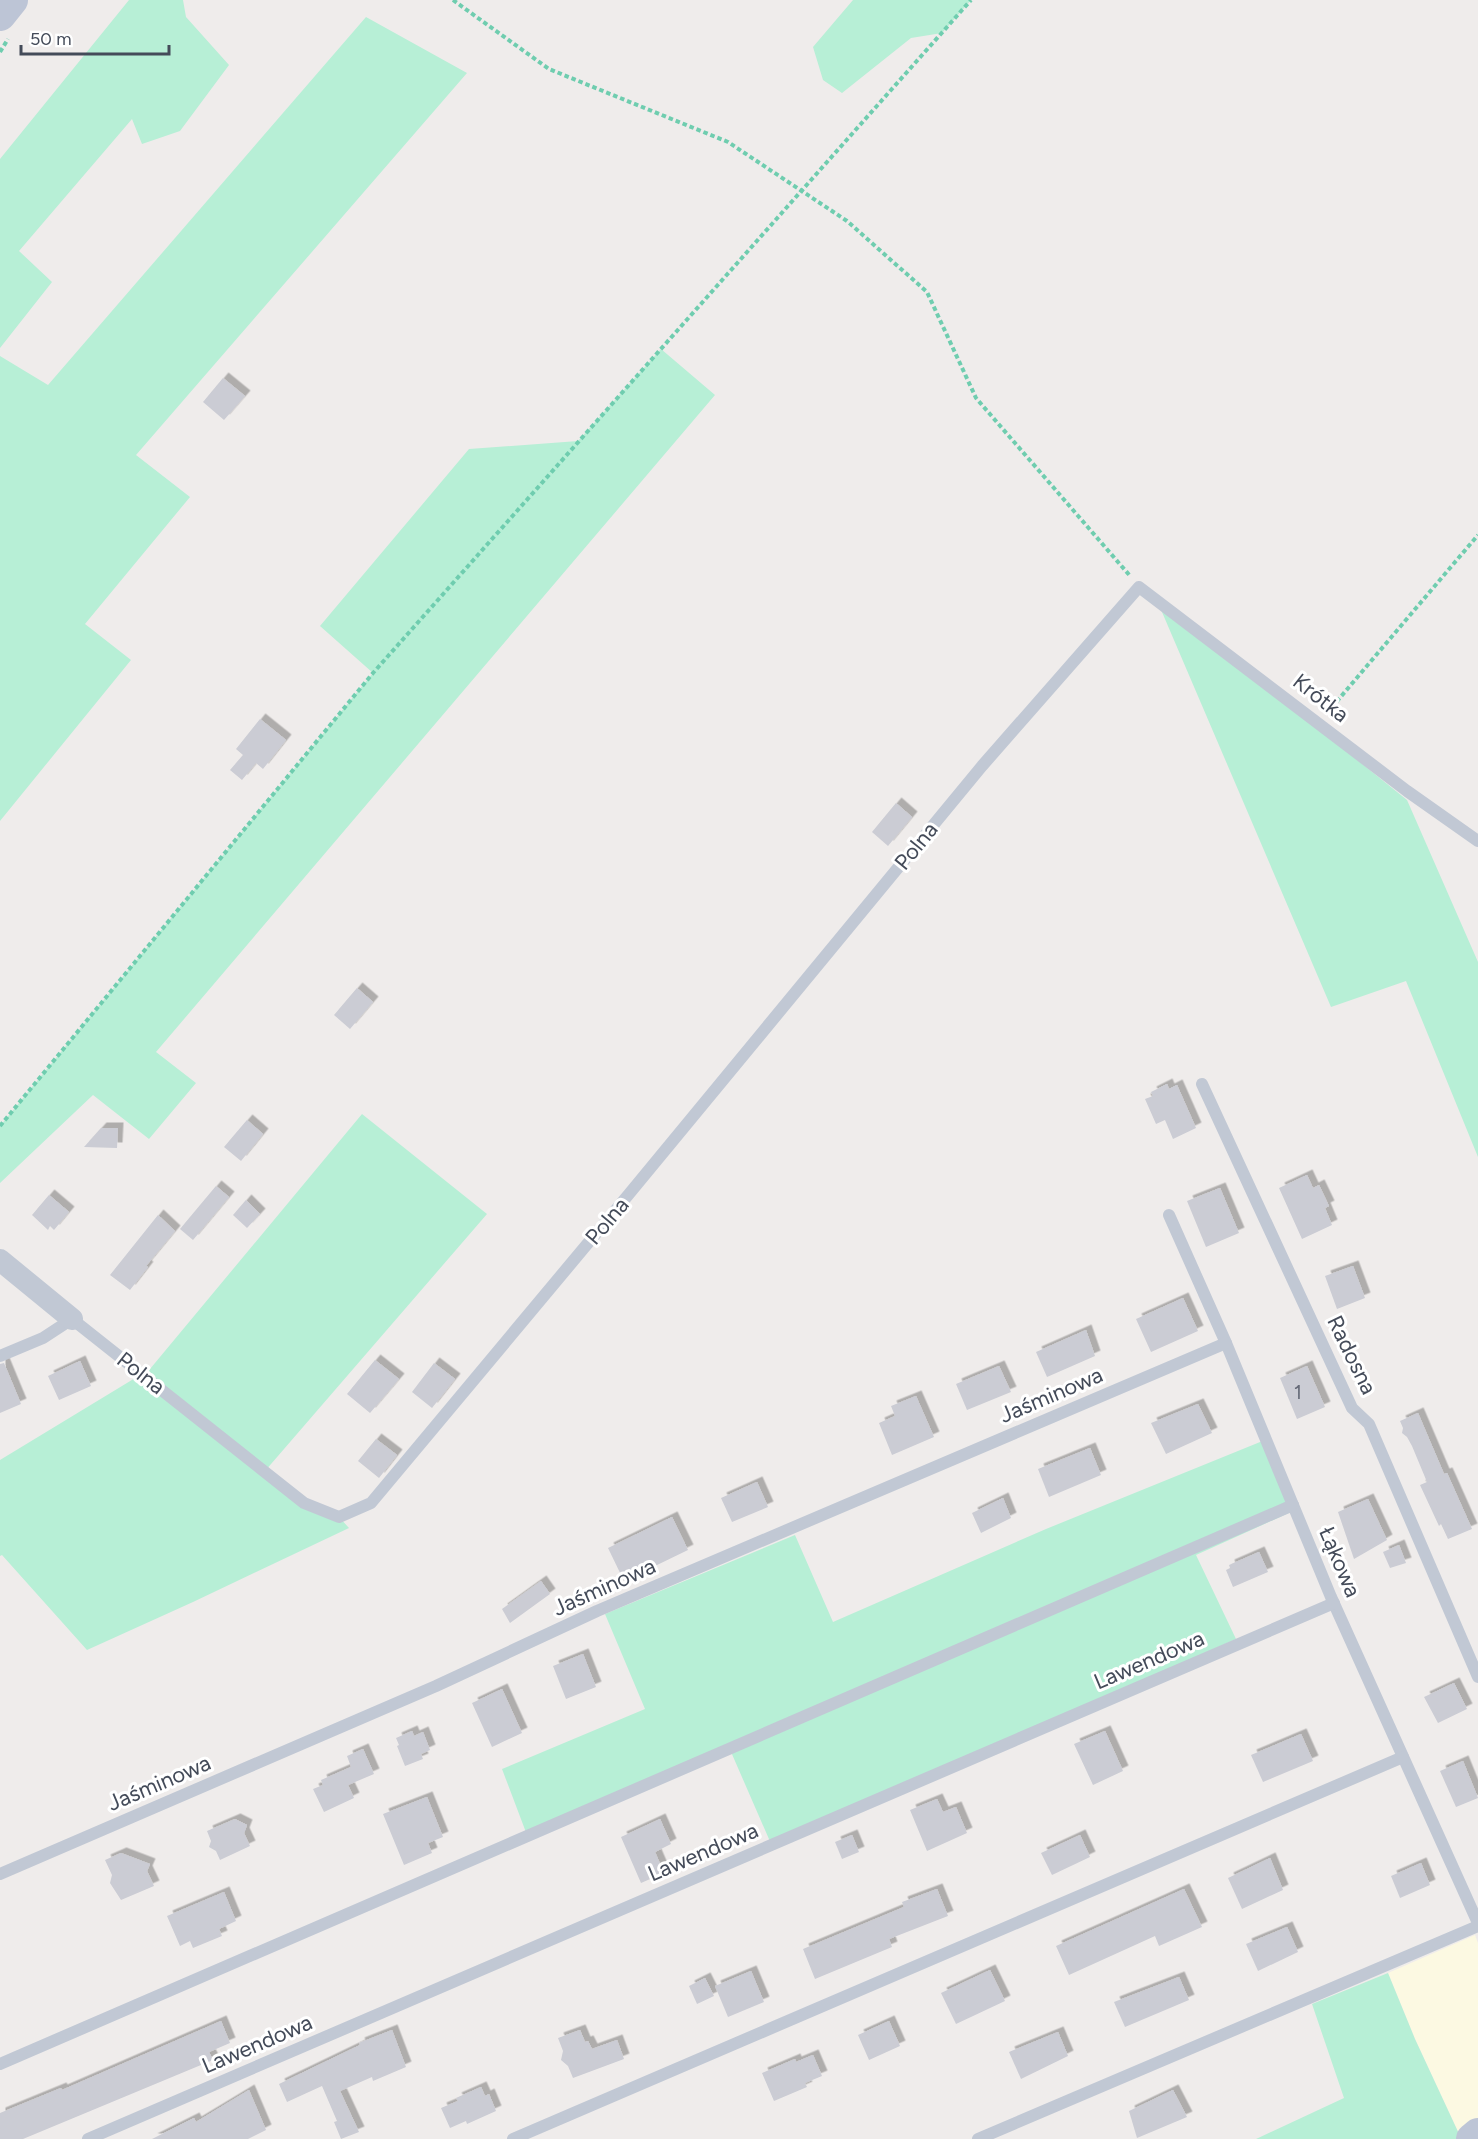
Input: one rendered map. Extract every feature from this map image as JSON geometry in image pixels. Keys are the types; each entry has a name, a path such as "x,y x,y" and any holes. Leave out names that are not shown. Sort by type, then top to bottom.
{"street":[{"path":"0,15 12,0"},
{"name":"Polna","path":"0,1260 72,1319"},
{"path":"1472,2139 1478,2133"}],"lane":[{"name":"Krótka","path":"1139,587 1407,791 1478,841"},
{"name":"Polna","path":"72,1319 304,1503 339,1517 371,1503 982,766 1139,587"},
{"name":"Radosna","path":"1202,1084 1352,1408 1369,1424 1478,1677"},
{"name":"Łąkowa","path":"1169,1215 1226,1343 1334,1603 1478,1925"},
{"path":"0,1356 43,1338 72,1319"},
{"name":"Jaśminowa","path":"0,1874 425,1690 597,1611 1226,1343"},
{"path":"0,2064 1293,1505"},
{"name":"Lawendowa","path":"88,2139 1334,1603"},
{"path":"513,2139 1403,1757"},
{"path":"978,2139 1478,1925"}],"path":[{"path":"453,0 549,69 728,142 847,221 927,292 976,398 1139,587"},
{"path":"0,1126 373,673 971,0"},
{"path":"1319,723 1478,535"}],"shaded area":[{"path":"1475,1935 1478,1943 1478,2120 1460,2136 1415,2039 1388,1973"}],"green space":[{"path":"129,0 183,0 186,17 229,65 180,131 142,144 132,119 19,251 52,282 0,348 0,159"},
{"path":"853,0 971,0 942,33 911,38 842,93 823,80 813,47"},
{"path":"366,17 467,73 136,455 190,497 85,624 131,660 0,821 0,356 48,385"},
{"path":"661,349 715,395 156,1052 196,1083 149,1139 93,1095 0,1183 0,1126 373,673 320,626 469,449 578,441"},
{"path":"1156,598 1407,800 1478,962 1478,1157 1406,981 1331,1007"},
{"path":"362,1114 487,1214 265,1471 304,1503 339,1517 349,1528 87,1650 2,1555 0,1556 0,1460 150,1369"},
{"path":"1265,1440 1291,1512 1196,1555 1236,1639 772,1846 728,1745 527,1835 502,1769 645,1709 605,1614 795,1535 833,1622 1046,1529"},
{"path":"1388,1973 1415,2039 1460,2136 1456,2139 1256,2139 1344,2098 1312,2004"}],"building":[{"path":"223,378 245,396 224,420 203,402"},
{"path":"260,719 286,740 263,769 256,763 242,780 230,770 243,755 236,749"},
{"path":"896,803 912,817 888,846 872,832"},
{"path":"357,988 373,1002 350,1029 334,1015"},
{"path":"1167,1084 1169,1089 1177,1085 1196,1128 1173,1139 1165,1120 1156,1124 1145,1099 1153,1096 1151,1092"},
{"path":"247,1120 263,1134 241,1161 224,1147"},
{"path":"101,1128 118,1128 117,1148 84,1147"},
{"path":"1307,1175 1313,1188 1319,1185 1329,1206 1325,1208 1332,1225 1302,1239 1279,1188"},
{"path":"216,1186 229,1197 193,1240 180,1229"},
{"path":"1220,1188 1239,1233 1206,1247 1187,1201"},
{"path":"49,1195 69,1212 54,1230 50,1226 48,1230 32,1215"},
{"path":"246,1200 260,1214 247,1228 233,1215"},
{"path":"158,1215 175,1231 146,1266 148,1267 130,1290 110,1275"},
{"path":"1353,1266 1365,1298 1337,1309 1325,1276"},
{"path":"1183,1298 1198,1331 1151,1352 1136,1319"},
{"path":"1086,1330 1095,1356 1047,1377 1036,1352"},
{"path":"375,1360 399,1379 370,1413 347,1394"},
{"path":"80,1361 91,1386 59,1400 48,1376"},
{"path":"4,1363 21,1404 0,1413 0,1364"},
{"path":"434,1363 455,1379 432,1408 412,1392"},
{"path":"999,1366 1011,1392 967,1410 956,1384"},
{"path":"1307,1366 1325,1407 1297,1419 1280,1378"},
{"path":"916,1396 934,1437 892,1455 879,1423 895,1416 891,1406"},
{"path":"1198,1404 1212,1433 1166,1454 1151,1423"},
{"path":"1418,1413 1444,1474 1447,1473 1472,1529 1448,1539 1441,1524 1439,1526 1420,1485 1427,1482 1412,1446 1402,1433 1403,1428 1400,1421"},
{"path":"376,1439 397,1455 379,1478 358,1461"},
{"path":"1090,1448 1101,1475 1049,1497 1038,1469"},
{"path":"757,1482 768,1507 732,1522 721,1498"},
{"path":"1003,1498 1011,1518 981,1533 972,1513"},
{"path":"1368,1499 1387,1540 1354,1559 1338,1512"},
{"path":"672,1517 688,1550 624,1581 608,1548"},
{"path":"1399,1545 1406,1563 1390,1568 1383,1552"},
{"path":"1259,1552 1268,1572 1233,1587 1226,1570 1230,1568 1229,1565"},
{"path":"541,1581 550,1594 510,1623 502,1609"},
{"path":"583,1654 596,1687 566,1699 553,1666"},
{"path":"1454,1683 1467,1709 1438,1723 1424,1697"},
{"path":"502,1689 522,1733 492,1747 472,1703"},
{"path":"412,1731 414,1736 423,1732 430,1750 421,1754 423,1759 405,1766 396,1738"},
{"path":"1105,1731 1123,1771 1093,1785 1074,1744"},
{"path":"1301,1734 1313,1761 1263,1782 1251,1755"},
{"path":"363,1749 374,1774 348,1785 354,1798 324,1812 313,1789 323,1785 321,1780 351,1767 347,1756"},
{"path":"1463,1761 1478,1798 1456,1807 1440,1771"},
{"path":"427,1797 443,1837 428,1843 432,1853 404,1865 383,1814"},
{"path":"937,1799 943,1812 956,1807 967,1833 927,1851 910,1810"},
{"path":"235,1819 247,1825 244,1833 250,1846 220,1860 216,1851 209,1847 211,1841 207,1831"},
{"path":"660,1819 671,1844 655,1852 664,1873 641,1883 621,1837"},
{"path":"852,1835 859,1852 842,1859 835,1842"},
{"path":"1080,1835 1090,1857 1052,1875 1041,1853"},
{"path":"121,1853 150,1864 147,1871 154,1886 121,1900 110,1883 112,1875 105,1860"},
{"path":"1270,1858 1283,1890 1242,1909 1228,1878"},
{"path":"1421,1863 1430,1885 1400,1898 1391,1876"},
{"path":"937,1889 948,1916 889,1939 892,1947 815,1979 803,1949 904,1907 902,1902"},
{"path":"1184,1889 1202,1927 1159,1946 1155,1936 1069,1975 1056,1946"},
{"path":"224,1892 236,1921 219,1929 222,1936 193,1948 190,1941 180,1946 167,1916"},
{"path":"1287,1927 1298,1952 1258,1971 1246,1944"},
{"path":"990,1970 1005,2001 956,2024 941,1993"},
{"path":"751,1971 764,2002 728,2017 715,1986"},
{"path":"1179,1977 1189,2000 1125,2027 1114,2002"},
{"path":"705,1978 714,1996 697,2004 689,1986"},
{"path":"221,2021 230,2043 209,2052 213,2060 23,2139 0,2139 0,2113 61,2088 62,2090"},
{"path":"889,2021 900,2046 869,2060 858,2035"},
{"path":"392,2030 406,2067 373,2081 372,2077 340,2091 359,2132 341,2139 334,2122 337,2121 322,2086 287,2102 279,2084 360,2045 359,2043"},
{"path":"580,2030 585,2042 588,2041 592,2049 617,2040 624,2059 573,2078 568,2066 561,2060 563,2051 558,2038"},
{"path":"1058,2032 1068,2056 1021,2079 1009,2052"},
{"path":"813,2055 822,2076 805,2083 807,2087 774,2101 762,2073 795,2059 796,2062"},
{"path":"481,2087 485,2096 489,2094 496,2111 467,2124 466,2121 450,2128 441,2108 458,2101 456,2098"},
{"path":"249,2090 266,2130 248,2139 152,2139 194,2118 196,2122"},
{"path":"1173,2090 1187,2117 1137,2138 1129,2111"}]}
